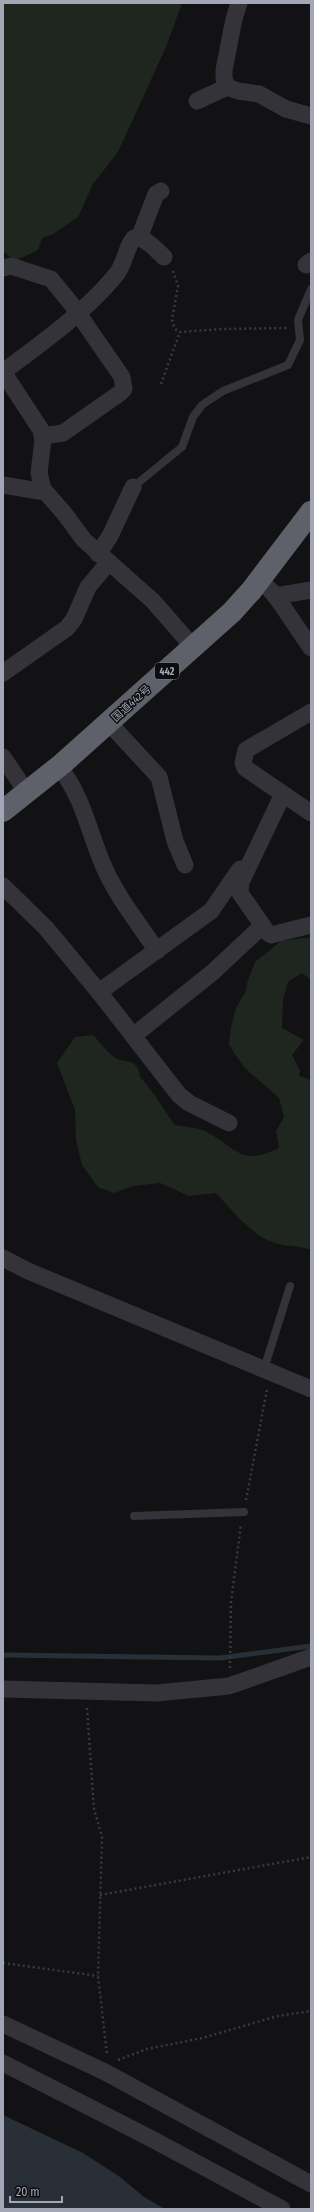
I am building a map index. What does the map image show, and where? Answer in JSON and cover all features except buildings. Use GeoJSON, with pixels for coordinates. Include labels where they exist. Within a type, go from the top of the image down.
{"type":"FeatureCollection","features":[{"type":"Feature","properties":{"kind":"highway","name":"国道442号"},"geometry":{"type":"LineString","coordinates":[[3,811],[59,767],[242,601],[260,580],[311,512]]}},
{"type":"Feature","properties":{"kind":"street"},"geometry":{"type":"LineString","coordinates":[[227,87],[224,78],[224,70],[238,3]]}},
{"type":"Feature","properties":{"kind":"street"},"geometry":{"type":"LineString","coordinates":[[197,101],[227,87],[238,91],[259,94],[286,109],[311,116]]}},
{"type":"Feature","properties":{"kind":"street"},"geometry":{"type":"LineString","coordinates":[[139,238],[156,194],[160,191]]}},
{"type":"Feature","properties":{"kind":"street"},"geometry":{"type":"LineString","coordinates":[[139,238],[164,257]]}},
{"type":"Feature","properties":{"kind":"street"},"geometry":{"type":"LineString","coordinates":[[139,238],[132,240],[125,260],[116,275],[79,314],[3,372],[38,422],[42,436],[39,473],[41,484],[45,492],[64,513],[84,540],[153,601],[193,647]]}},
{"type":"Feature","properties":{"kind":"street"},"geometry":{"type":"LineString","coordinates":[[6,264],[51,279],[79,314],[119,372],[124,389],[63,433],[42,436]]}},
{"type":"Feature","properties":{"kind":"street"},"geometry":{"type":"LineString","coordinates":[[3,485],[45,492]]}},
{"type":"Feature","properties":{"kind":"street"},"geometry":{"type":"LineString","coordinates":[[3,673],[67,628],[74,619],[103,558],[110,536],[133,487]]}},
{"type":"Feature","properties":{"kind":"street"},"geometry":{"type":"LineString","coordinates":[[260,580],[275,596],[311,648]]}},
{"type":"Feature","properties":{"kind":"street"},"geometry":{"type":"LineString","coordinates":[[275,596],[311,590]]}},
{"type":"Feature","properties":{"kind":"street"},"geometry":{"type":"LineString","coordinates":[[311,712],[250,747],[244,754],[243,763],[245,768],[311,813]]}},
{"type":"Feature","properties":{"kind":"street"},"geometry":{"type":"LineString","coordinates":[[109,722],[159,777],[175,842],[185,865]]}},
{"type":"Feature","properties":{"kind":"street"},"geometry":{"type":"LineString","coordinates":[[3,757],[27,793]]}},
{"type":"Feature","properties":{"kind":"street"},"geometry":{"type":"LineString","coordinates":[[59,767],[74,788],[100,859],[110,879],[157,951]]}},
{"type":"Feature","properties":{"kind":"street"},"geometry":{"type":"LineString","coordinates":[[283,794],[240,882],[240,893],[262,926],[271,934],[311,925]]}},
{"type":"Feature","properties":{"kind":"street"},"geometry":{"type":"LineString","coordinates":[[99,992],[211,911],[243,865],[250,862]]}},
{"type":"Feature","properties":{"kind":"street"},"geometry":{"type":"LineString","coordinates":[[3,886],[46,928],[99,992],[179,1095],[189,1103],[229,1123]]}},
{"type":"Feature","properties":{"kind":"street"},"geometry":{"type":"LineString","coordinates":[[133,1036],[213,972],[262,926]]}},
{"type":"Feature","properties":{"kind":"street"},"geometry":{"type":"LineString","coordinates":[[3,1258],[28,1271],[311,1389]]}},
{"type":"Feature","properties":{"kind":"street"},"geometry":{"type":"LineString","coordinates":[[3,1689],[157,1693],[229,1686],[311,1657]]}},
{"type":"Feature","properties":{"kind":"street"},"geometry":{"type":"LineString","coordinates":[[3,2024],[107,2068],[311,2184]]}},
{"type":"Feature","properties":{"kind":"street"},"geometry":{"type":"LineString","coordinates":[[3,2063],[150,2138],[282,2209]]}},
{"type":"Feature","properties":{"kind":"lane"},"geometry":{"type":"LineString","coordinates":[[133,487],[182,447],[193,416],[207,401],[223,391],[288,364],[300,340],[298,320],[311,289]]}},
{"type":"Feature","properties":{"kind":"lane"},"geometry":{"type":"LineString","coordinates":[[267,1371],[290,1286]]}},
{"type":"Feature","properties":{"kind":"lane"},"geometry":{"type":"LineString","coordinates":[[134,1516],[244,1512]]}},
{"type":"Feature","properties":{"kind":"path"},"geometry":{"type":"LineString","coordinates":[[164,257],[172,269],[178,286],[172,320],[175,329],[180,332],[298,326]]}},
{"type":"Feature","properties":{"kind":"path"},"geometry":{"type":"LineString","coordinates":[[161,384],[180,332]]}},
{"type":"Feature","properties":{"kind":"path"},"geometry":{"type":"LineString","coordinates":[[229,1686],[231,1602],[267,1371]]}},
{"type":"Feature","properties":{"kind":"path"},"geometry":{"type":"LineString","coordinates":[[86,1692],[94,1809],[102,1837],[98,1976],[107,2068],[147,2049],[202,2038],[278,2016],[311,2011]]}},
{"type":"Feature","properties":{"kind":"path"},"geometry":{"type":"LineString","coordinates":[[100,1895],[311,1857]]}},
{"type":"Feature","properties":{"kind":"path"},"geometry":{"type":"LineString","coordinates":[[3,1964],[98,1976]]}},
{"type":"Feature","properties":{"kind":"shaded area"},"geometry":{"type":"Polygon","coordinates":[[[3,3],[182,3],[166,47],[118,152],[93,184],[78,217],[53,234],[42,238],[38,250],[15,261],[3,251],[3,3]]]}},
{"type":"Feature","properties":{"kind":"shaded area"},"geometry":{"type":"Polygon","coordinates":[[[311,937],[311,980],[302,973],[288,982],[283,1000],[282,1028],[304,1040],[292,1055],[300,1071],[299,1076],[311,1080],[311,1250],[301,1247],[277,1244],[264,1238],[242,1221],[216,1193],[189,1196],[160,1183],[133,1186],[114,1193],[98,1187],[82,1165],[76,1140],[75,1110],[57,1063],[75,1037],[93,1035],[117,1059],[130,1062],[136,1066],[139,1070],[140,1077],[154,1094],[175,1125],[205,1131],[232,1149],[247,1155],[256,1156],[279,1148],[276,1131],[284,1117],[279,1098],[245,1068],[234,1053],[229,1044],[231,1027],[236,1008],[246,991],[247,983],[255,962],[281,941],[311,937]]]}},
{"type":"Feature","properties":{"kind":"shaded area"},"geometry":{"type":"Polygon","coordinates":[[[3,2115],[83,2153],[120,2177],[144,2197],[165,2209],[3,2209],[3,2115]]]}},
{"type":"Feature","properties":{"kind":"waterway"},"geometry":{"type":"LineString","coordinates":[[3,1655],[220,1658],[311,1646]]}}]}
